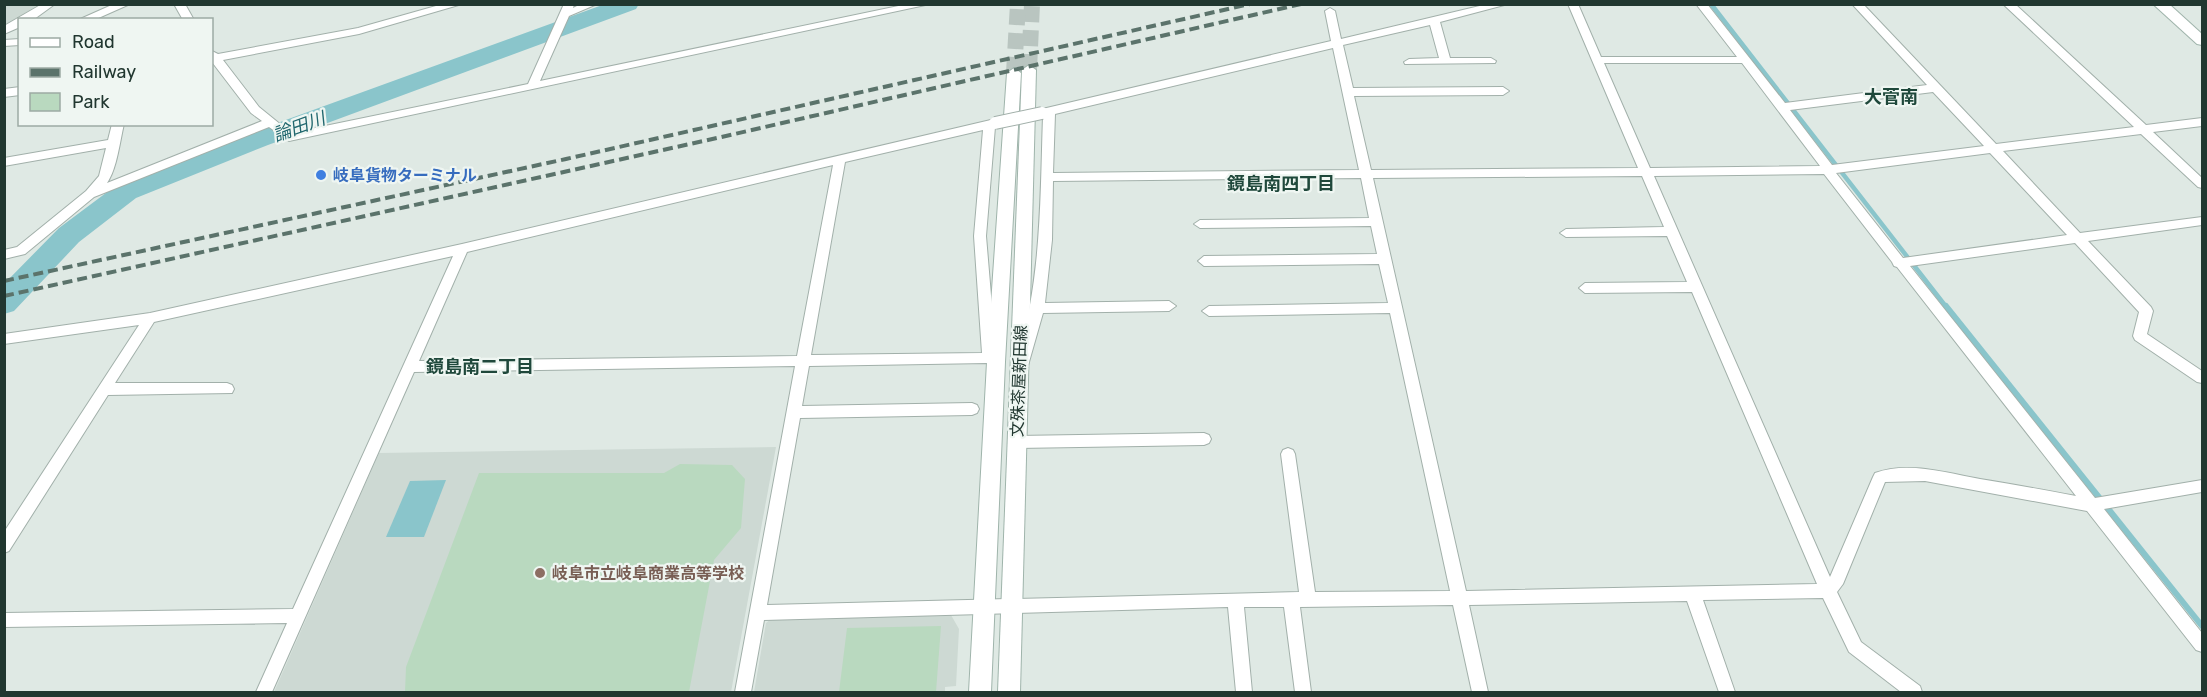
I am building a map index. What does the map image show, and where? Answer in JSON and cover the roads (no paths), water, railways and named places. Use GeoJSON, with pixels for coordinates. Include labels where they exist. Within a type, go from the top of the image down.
{"type":"FeatureCollection","features":[{"type":"Feature","properties":{"kind":"main road"},"geometry":{"type":"LineString","coordinates":[[2160,4],[2202,41]]}},
{"type":"Feature","properties":{"kind":"main road","name":"文殊茶屋新田線"},"geometry":{"type":"LineString","coordinates":[[980,693],[985,606],[992,360],[1002,293],[1021,72],[1019,374],[1010,693]]}},
{"type":"Feature","properties":{"kind":"street"},"geometry":{"type":"LineString","coordinates":[[27,18],[50,4]]}},
{"type":"Feature","properties":{"kind":"street"},"geometry":{"type":"LineString","coordinates":[[88,18],[125,4]]}},
{"type":"Feature","properties":{"kind":"street"},"geometry":{"type":"LineString","coordinates":[[179,4],[188,18]]}},
{"type":"Feature","properties":{"kind":"street"},"geometry":{"type":"LineString","coordinates":[[458,4],[359,31],[213,57],[255,110],[289,137],[925,4]]}},
{"type":"Feature","properties":{"kind":"street"},"geometry":{"type":"LineString","coordinates":[[532,86],[565,12],[592,4]]}},
{"type":"Feature","properties":{"kind":"street"},"geometry":{"type":"LineString","coordinates":[[865,17],[867,4]]}},
{"type":"Feature","properties":{"kind":"street"},"geometry":{"type":"LineString","coordinates":[[4,339],[150,318],[462,249],[1503,4]]}},
{"type":"Feature","properties":{"kind":"street"},"geometry":{"type":"LineString","coordinates":[[1573,4],[1827,591],[1855,647],[1914,693]]}},
{"type":"Feature","properties":{"kind":"street"},"geometry":{"type":"LineString","coordinates":[[1701,4],[1744,60],[1787,106],[1825,162],[1834,170],[2100,503],[2202,645]]}},
{"type":"Feature","properties":{"kind":"street"},"geometry":{"type":"LineString","coordinates":[[1857,4],[2146,311],[2140,336],[2202,378]]}},
{"type":"Feature","properties":{"kind":"street"},"geometry":{"type":"LineString","coordinates":[[2008,4],[2202,184]]}},
{"type":"Feature","properties":{"kind":"street"},"geometry":{"type":"LineString","coordinates":[[1330,11],[1480,693]]}},
{"type":"Feature","properties":{"kind":"street"},"geometry":{"type":"LineString","coordinates":[[1434,21],[1446,62]]}},
{"type":"Feature","properties":{"kind":"street"},"geometry":{"type":"LineString","coordinates":[[4,31],[18,23]]}},
{"type":"Feature","properties":{"kind":"street"},"geometry":{"type":"LineString","coordinates":[[1597,60],[1744,60]]}},
{"type":"Feature","properties":{"kind":"street"},"geometry":{"type":"LineString","coordinates":[[1409,62],[1491,61]]}},
{"type":"Feature","properties":{"kind":"street"},"geometry":{"type":"LineString","coordinates":[[1787,106],[1936,88]]}},
{"type":"Feature","properties":{"kind":"street"},"geometry":{"type":"LineString","coordinates":[[1348,92],[1503,91]]}},
{"type":"Feature","properties":{"kind":"street"},"geometry":{"type":"LineString","coordinates":[[1019,374],[1034,335],[1045,256],[1047,177],[1045,112]]}},
{"type":"Feature","properties":{"kind":"street"},"geometry":{"type":"LineString","coordinates":[[90,194],[270,122]]}},
{"type":"Feature","properties":{"kind":"street"},"geometry":{"type":"LineString","coordinates":[[1047,177],[1834,170],[2202,122]]}},
{"type":"Feature","properties":{"kind":"street"},"geometry":{"type":"LineString","coordinates":[[410,367],[992,360],[980,236],[992,124]]}},
{"type":"Feature","properties":{"kind":"street"},"geometry":{"type":"LineString","coordinates":[[4,255],[21,251],[90,194],[105,177],[118,126]]}},
{"type":"Feature","properties":{"kind":"street"},"geometry":{"type":"LineString","coordinates":[[4,162],[115,143]]}},
{"type":"Feature","properties":{"kind":"street"},"geometry":{"type":"LineString","coordinates":[[743,693],[840,159]]}},
{"type":"Feature","properties":{"kind":"street"},"geometry":{"type":"LineString","coordinates":[[1906,262],[2202,221]]}},
{"type":"Feature","properties":{"kind":"street"},"geometry":{"type":"LineString","coordinates":[[1200,224],[1376,222]]}},
{"type":"Feature","properties":{"kind":"street"},"geometry":{"type":"LineString","coordinates":[[1566,233],[1672,231]]}},
{"type":"Feature","properties":{"kind":"street"},"geometry":{"type":"LineString","coordinates":[[264,693],[462,249]]}},
{"type":"Feature","properties":{"kind":"street"},"geometry":{"type":"LineString","coordinates":[[1204,261],[1384,258]]}},
{"type":"Feature","properties":{"kind":"street"},"geometry":{"type":"LineString","coordinates":[[1586,288],[1696,287]]}},
{"type":"Feature","properties":{"kind":"street"},"geometry":{"type":"LineString","coordinates":[[1038,308],[1169,306]]}},
{"type":"Feature","properties":{"kind":"street"},"geometry":{"type":"LineString","coordinates":[[1209,311],[1395,308]]}},
{"type":"Feature","properties":{"kind":"street"},"geometry":{"type":"LineString","coordinates":[[4,546],[150,318]]}},
{"type":"Feature","properties":{"kind":"street"},"geometry":{"type":"LineString","coordinates":[[105,389],[227,389]]}},
{"type":"Feature","properties":{"kind":"street"},"geometry":{"type":"LineString","coordinates":[[794,412],[972,409]]}},
{"type":"Feature","properties":{"kind":"street"},"geometry":{"type":"LineString","coordinates":[[1017,442],[1204,439]]}},
{"type":"Feature","properties":{"kind":"street"},"geometry":{"type":"LineString","coordinates":[[1288,454],[1308,600]]}},
{"type":"Feature","properties":{"kind":"street"},"geometry":{"type":"LineString","coordinates":[[757,612],[1235,600],[1827,591],[1835,584],[1880,477],[1886,475],[1925,475],[2100,503],[2202,486]]}},
{"type":"Feature","properties":{"kind":"street"},"geometry":{"type":"LineString","coordinates":[[1692,593],[1727,693]]}},
{"type":"Feature","properties":{"kind":"street"},"geometry":{"type":"LineString","coordinates":[[1235,600],[1244,693]]}},
{"type":"Feature","properties":{"kind":"street"},"geometry":{"type":"LineString","coordinates":[[1291,600],[1303,693]]}},
{"type":"Feature","properties":{"kind":"street"},"geometry":{"type":"LineString","coordinates":[[4,620],[298,616]]}},
{"type":"Feature","properties":{"kind":"water"},"geometry":{"type":"Polygon","coordinates":[[[446,480],[424,537],[386,537],[410,481],[446,480]]]}},
{"type":"Feature","properties":{"kind":"waterway","name":"論田川"},"geometry":{"type":"LineString","coordinates":[[4,303],[69,235],[127,191],[259,139],[628,4]]}},
{"type":"Feature","properties":{"kind":"waterway"},"geometry":{"type":"LineString","coordinates":[[1711,4],[1947,308]]}},
{"type":"Feature","properties":{"kind":"waterway"},"geometry":{"type":"LineString","coordinates":[[1946,306],[2202,626]]}},
{"type":"Feature","properties":{"kind":"tunnel"},"geometry":{"type":"LineString","coordinates":[[1014,73],[1018,4]]}},
{"type":"Feature","properties":{"kind":"tunnel"},"geometry":{"type":"LineString","coordinates":[[1029,70],[1032,4]]}},
{"type":"Feature","properties":{"kind":"railway"},"geometry":{"type":"LineString","coordinates":[[4,281],[566,159],[1250,4]]}},
{"type":"Feature","properties":{"kind":"railway"},"geometry":{"type":"LineString","coordinates":[[4,296],[717,138],[1301,4]]}},
{"type":"Feature","properties":{"kind":"place","name":"岐阜貨物ターミナル"},"geometry":{"type":"Point","coordinates":[321,175]}},
{"type":"Feature","properties":{"kind":"place","name":"岐阜市立岐阜商業高等学校"},"geometry":{"type":"Point","coordinates":[540,573]}},
{"type":"Feature","properties":{"kind":"district","name":"大菅南"},"geometry":{"type":"Point","coordinates":[1891,97]}},
{"type":"Feature","properties":{"kind":"district","name":"鏡島南四丁目"},"geometry":{"type":"Point","coordinates":[1281,184]}},
{"type":"Feature","properties":{"kind":"district","name":"鏡島南二丁目"},"geometry":{"type":"Point","coordinates":[480,367]}}]}
